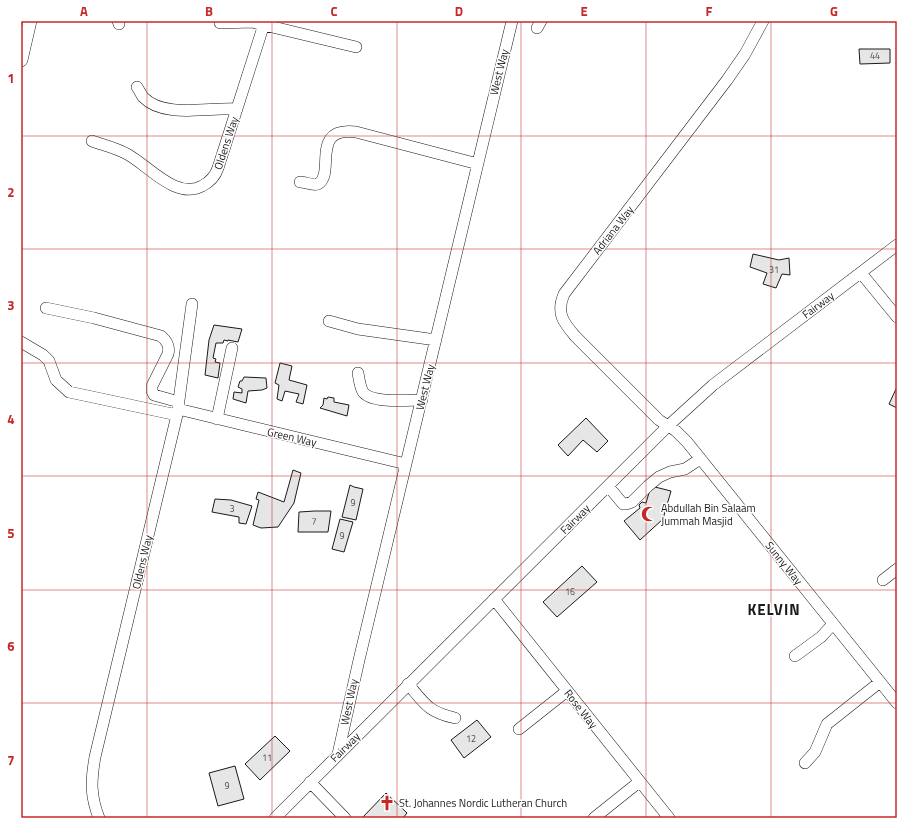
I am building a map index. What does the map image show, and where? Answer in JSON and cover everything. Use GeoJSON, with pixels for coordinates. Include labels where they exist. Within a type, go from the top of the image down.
{"type":"FeatureCollection","features":[{"type":"Feature","properties":{"kind":"main road"},"geometry":{"type":"LineString","coordinates":[[21,60],[30,21]]}},
{"type":"Feature","properties":{"kind":"street","name":"West Way"},"geometry":{"type":"LineString","coordinates":[[338,754],[359,660],[512,21]]}},
{"type":"Feature","properties":{"kind":"street","name":"Adriana Way"},"geometry":{"type":"LineString","coordinates":[[668,426],[659,420],[575,336],[562,318],[560,312],[560,302],[564,294],[733,72],[745,54],[763,21]]}},
{"type":"Feature","properties":{"kind":"street"},"geometry":{"type":"LineString","coordinates":[[220,23],[264,23],[356,47]]}},
{"type":"Feature","properties":{"kind":"street","name":"Oldens Way"},"geometry":{"type":"LineString","coordinates":[[92,141],[127,154],[149,168],[165,181],[180,189],[192,190],[212,180],[237,109],[264,23]]}},
{"type":"Feature","properties":{"kind":"street"},"geometry":{"type":"LineString","coordinates":[[136,87],[144,97],[153,104],[166,109],[237,109]]}},
{"type":"Feature","properties":{"kind":"street"},"geometry":{"type":"LineString","coordinates":[[300,182],[319,184],[324,174],[327,145],[331,138],[338,133],[345,131],[364,134],[478,164]]}},
{"type":"Feature","properties":{"kind":"street","name":"Fairway"},"geometry":{"type":"LineString","coordinates":[[275,818],[668,426],[713,385],[897,245]]}},
{"type":"Feature","properties":{"kind":"street"},"geometry":{"type":"LineString","coordinates":[[861,273],[897,317]]}},
{"type":"Feature","properties":{"kind":"street","name":"Oldens Way"},"geometry":{"type":"LineString","coordinates":[[99,818],[93,801],[91,788],[95,757],[178,409],[192,304]]}},
{"type":"Feature","properties":{"kind":"street"},"geometry":{"type":"LineString","coordinates":[[46,308],[162,336],[167,341],[169,350],[152,386],[152,391],[154,395],[178,409]]}},
{"type":"Feature","properties":{"kind":"street"},"geometry":{"type":"LineString","coordinates":[[329,321],[358,329],[436,340]]}},
{"type":"Feature","properties":{"kind":"street"},"geometry":{"type":"LineString","coordinates":[[21,342],[49,360],[56,380],[69,392],[178,409]]}},
{"type":"Feature","properties":{"kind":"street"},"geometry":{"type":"LineString","coordinates":[[217,419],[232,348]]}},
{"type":"Feature","properties":{"kind":"street"},"geometry":{"type":"LineString","coordinates":[[358,373],[362,389],[365,394],[391,402],[422,400]]}},
{"type":"Feature","properties":{"kind":"street","name":"Green Way"},"geometry":{"type":"LineString","coordinates":[[178,409],[406,464]]}},
{"type":"Feature","properties":{"kind":"street","name":"Sunny Way"},"geometry":{"type":"LineString","coordinates":[[668,426],[680,435],[700,459],[897,703]]}},
{"type":"Feature","properties":{"kind":"street"},"geometry":{"type":"LineString","coordinates":[[608,486],[620,501],[623,504],[626,504],[632,502],[659,477],[670,472],[684,469],[700,459]]}},
{"type":"Feature","properties":{"kind":"street"},"geometry":{"type":"LineString","coordinates":[[883,580],[897,569]]}},
{"type":"Feature","properties":{"kind":"street","name":"Rose Way"},"geometry":{"type":"LineString","coordinates":[[494,599],[669,818]]}},
{"type":"Feature","properties":{"kind":"street"},"geometry":{"type":"LineString","coordinates":[[795,656],[820,637],[833,624]]}},
{"type":"Feature","properties":{"kind":"street"},"geometry":{"type":"LineString","coordinates":[[805,763],[815,752],[827,724],[880,682]]}},
{"type":"Feature","properties":{"kind":"street"},"geometry":{"type":"LineString","coordinates":[[408,684],[429,708],[440,715],[455,718]]}},
{"type":"Feature","properties":{"kind":"street"},"geometry":{"type":"LineString","coordinates":[[519,730],[567,691]]}},
{"type":"Feature","properties":{"kind":"street"},"geometry":{"type":"LineString","coordinates":[[310,782],[345,818]]}},
{"type":"Feature","properties":{"kind":"street"},"geometry":{"type":"LineString","coordinates":[[594,818],[640,782]]}},
{"type":"Feature","properties":{"kind":"building"},"geometry":{"type":"Polygon","coordinates":[[[859,49],[890,49],[890,63],[860,64],[859,49]]]}},
{"type":"Feature","properties":{"kind":"building"},"geometry":{"type":"Polygon","coordinates":[[[753,254],[779,260],[789,258],[790,275],[782,274],[776,288],[763,284],[767,273],[750,267],[753,254]]]}},
{"type":"Feature","properties":{"kind":"building"},"geometry":{"type":"Polygon","coordinates":[[[214,325],[242,329],[238,342],[224,340],[223,343],[216,343],[213,358],[216,359],[215,362],[220,363],[218,378],[205,375],[209,340],[214,325]]]}},
{"type":"Feature","properties":{"kind":"building"},"geometry":{"type":"Polygon","coordinates":[[[280,363],[292,366],[289,380],[307,385],[303,404],[296,402],[299,394],[285,391],[282,401],[277,399],[279,385],[275,383],[280,363]]]}},
{"type":"Feature","properties":{"kind":"building"},"geometry":{"type":"Polygon","coordinates":[[[244,377],[266,378],[267,388],[248,391],[246,403],[233,399],[234,392],[242,393],[242,389],[238,387],[240,381],[242,381],[244,377]]]}},
{"type":"Feature","properties":{"kind":"building"},"geometry":{"type":"Polygon","coordinates":[[[897,389],[897,408],[889,404],[897,389]]]}},
{"type":"Feature","properties":{"kind":"building"},"geometry":{"type":"Polygon","coordinates":[[[328,397],[334,398],[334,402],[349,405],[347,416],[320,408],[323,405],[324,398],[327,399],[328,397]]]}},
{"type":"Feature","properties":{"kind":"building"},"geometry":{"type":"Polygon","coordinates":[[[586,418],[608,441],[597,452],[583,440],[568,456],[558,445],[586,418]]]}},
{"type":"Feature","properties":{"kind":"building"},"geometry":{"type":"Polygon","coordinates":[[[293,470],[301,473],[294,503],[278,527],[261,528],[253,525],[259,500],[256,499],[258,492],[284,502],[293,470]]]}},
{"type":"Feature","properties":{"kind":"building"},"geometry":{"type":"Polygon","coordinates":[[[350,485],[363,489],[356,520],[342,517],[350,485]]]}},
{"type":"Feature","properties":{"kind":"building","name":"Abdullah Bin Salaam Jummah Masjid"},"geometry":{"type":"Polygon","coordinates":[[[651,486],[671,491],[663,519],[640,540],[624,521],[640,508],[639,505],[642,502],[646,503],[651,486]]]}},
{"type":"Feature","properties":{"kind":"building"},"geometry":{"type":"Polygon","coordinates":[[[215,499],[231,500],[252,506],[246,524],[239,523],[239,517],[212,512],[215,499]]]}},
{"type":"Feature","properties":{"kind":"building"},"geometry":{"type":"Polygon","coordinates":[[[331,511],[328,532],[298,532],[299,512],[331,511]]]}},
{"type":"Feature","properties":{"kind":"building"},"geometry":{"type":"Polygon","coordinates":[[[340,519],[353,522],[344,552],[332,549],[340,519]]]}},
{"type":"Feature","properties":{"kind":"building"},"geometry":{"type":"Polygon","coordinates":[[[582,566],[597,582],[557,617],[543,602],[582,566]]]}},
{"type":"Feature","properties":{"kind":"building"},"geometry":{"type":"Polygon","coordinates":[[[477,720],[491,737],[464,758],[451,740],[477,720]]]}},
{"type":"Feature","properties":{"kind":"building"},"geometry":{"type":"Polygon","coordinates":[[[275,736],[290,751],[260,780],[245,764],[275,736]]]}},
{"type":"Feature","properties":{"kind":"building"},"geometry":{"type":"Polygon","coordinates":[[[235,766],[244,799],[218,806],[209,773],[235,766]]]}},
{"type":"Feature","properties":{"kind":"building","name":"St. Johannes Nordic Lutheran Church"},"geometry":{"type":"Polygon","coordinates":[[[386,793],[407,813],[403,818],[362,818],[386,793]]]}},
{"type":"Feature","properties":{"kind":"place","name":"Abdullah Bin Salaam Jummah Masjid"},"geometry":{"type":"Point","coordinates":[649,514]}},
{"type":"Feature","properties":{"kind":"place","name":"St. Johannes Nordic Lutheran Church"},"geometry":{"type":"Point","coordinates":[387,803]}},
{"type":"Feature","properties":{"kind":"district","name":"KELVIN"},"geometry":{"type":"Point","coordinates":[774,610]}}]}
